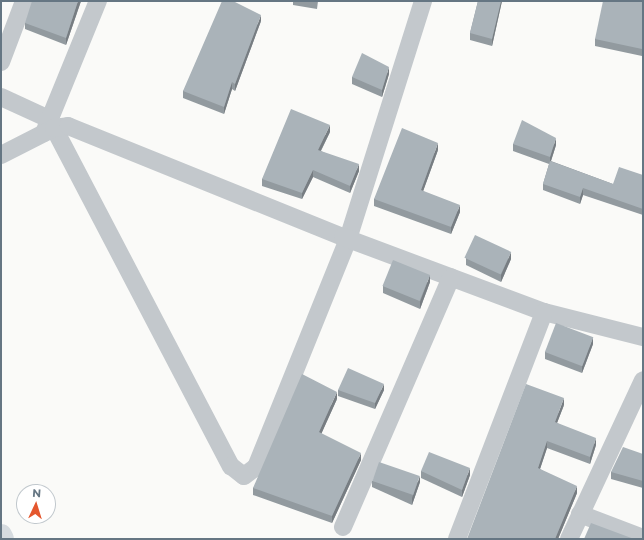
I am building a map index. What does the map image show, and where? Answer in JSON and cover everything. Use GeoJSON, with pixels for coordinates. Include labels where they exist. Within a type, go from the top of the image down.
{"type":"FeatureCollection","features":[{"type":"Feature","properties":{"kind":"highway"},"geometry":{"type":"LineString","coordinates":[[1,535],[4,539]]}},
{"type":"Feature","properties":{"kind":"street"},"geometry":{"type":"LineString","coordinates":[[1,62],[24,1]]}},
{"type":"Feature","properties":{"kind":"street"},"geometry":{"type":"LineString","coordinates":[[49,127],[98,1]]}},
{"type":"Feature","properties":{"kind":"street"},"geometry":{"type":"LineString","coordinates":[[1,97],[49,127],[237,474],[244,476],[256,467],[348,239],[423,1]]}},
{"type":"Feature","properties":{"kind":"street"},"geometry":{"type":"LineString","coordinates":[[1,155],[49,127],[75,128],[348,239],[544,312],[643,337]]}},
{"type":"Feature","properties":{"kind":"street"},"geometry":{"type":"LineString","coordinates":[[343,527],[450,277]]}},
{"type":"Feature","properties":{"kind":"street"},"geometry":{"type":"LineString","coordinates":[[457,539],[544,312]]}},
{"type":"Feature","properties":{"kind":"street"},"geometry":{"type":"LineString","coordinates":[[569,539],[643,380]]}},
{"type":"Feature","properties":{"kind":"street"},"geometry":{"type":"LineString","coordinates":[[580,514],[643,538]]}},
{"type":"Feature","properties":{"kind":"building"},"geometry":{"type":"Polygon","coordinates":[[[32,1],[78,1],[66,38],[25,23],[32,1]]]}},
{"type":"Feature","properties":{"kind":"building"},"geometry":{"type":"Polygon","coordinates":[[[222,1],[233,1],[261,15],[235,84],[232,82],[224,107],[183,91],[222,1]]]}},
{"type":"Feature","properties":{"kind":"building"},"geometry":{"type":"Polygon","coordinates":[[[478,1],[501,1],[492,39],[470,33],[478,1]]]}},
{"type":"Feature","properties":{"kind":"building"},"geometry":{"type":"Polygon","coordinates":[[[603,1],[643,1],[642,49],[595,39],[603,1]]]}},
{"type":"Feature","properties":{"kind":"building"},"geometry":{"type":"Polygon","coordinates":[[[362,53],[389,67],[382,90],[352,77],[362,53]]]}},
{"type":"Feature","properties":{"kind":"building"},"geometry":{"type":"Polygon","coordinates":[[[291,109],[330,125],[318,150],[359,164],[350,186],[313,170],[302,193],[262,179],[291,109]]]}},
{"type":"Feature","properties":{"kind":"building"},"geometry":{"type":"Polygon","coordinates":[[[522,120],[556,138],[550,157],[513,144],[522,120]]]}},
{"type":"Feature","properties":{"kind":"building"},"geometry":{"type":"Polygon","coordinates":[[[402,128],[438,143],[421,190],[460,205],[451,227],[374,199],[402,128]]]}},
{"type":"Feature","properties":{"kind":"building"},"geometry":{"type":"Polygon","coordinates":[[[550,161],[613,184],[619,167],[643,175],[643,209],[583,188],[580,197],[543,184],[550,161]]]}},
{"type":"Feature","properties":{"kind":"building"},"geometry":{"type":"Polygon","coordinates":[[[475,235],[511,252],[501,275],[464,258],[475,235]]]}},
{"type":"Feature","properties":{"kind":"building"},"geometry":{"type":"Polygon","coordinates":[[[393,260],[430,275],[420,301],[383,286],[393,260]]]}},
{"type":"Feature","properties":{"kind":"building"},"geometry":{"type":"Polygon","coordinates":[[[556,323],[593,337],[582,366],[545,352],[556,323]]]}},
{"type":"Feature","properties":{"kind":"building"},"geometry":{"type":"Polygon","coordinates":[[[348,368],[384,384],[375,403],[338,390],[348,368]]]}},
{"type":"Feature","properties":{"kind":"building"},"geometry":{"type":"Polygon","coordinates":[[[302,374],[337,392],[319,432],[361,453],[332,516],[253,488],[302,374]]]}},
{"type":"Feature","properties":{"kind":"building"},"geometry":{"type":"Polygon","coordinates":[[[526,384],[564,398],[555,422],[596,438],[590,457],[547,441],[538,468],[577,486],[555,539],[467,539],[526,384]]]}},
{"type":"Feature","properties":{"kind":"building"},"geometry":{"type":"Polygon","coordinates":[[[623,447],[643,454],[643,481],[611,472],[623,447]]]}},
{"type":"Feature","properties":{"kind":"building"},"geometry":{"type":"Polygon","coordinates":[[[429,452],[470,468],[462,490],[421,471],[429,452]]]}},
{"type":"Feature","properties":{"kind":"building"},"geometry":{"type":"Polygon","coordinates":[[[379,462],[420,476],[413,495],[372,481],[379,462]]]}},
{"type":"Feature","properties":{"kind":"building"},"geometry":{"type":"Polygon","coordinates":[[[591,523],[634,539],[584,539],[591,523]]]}}]}
